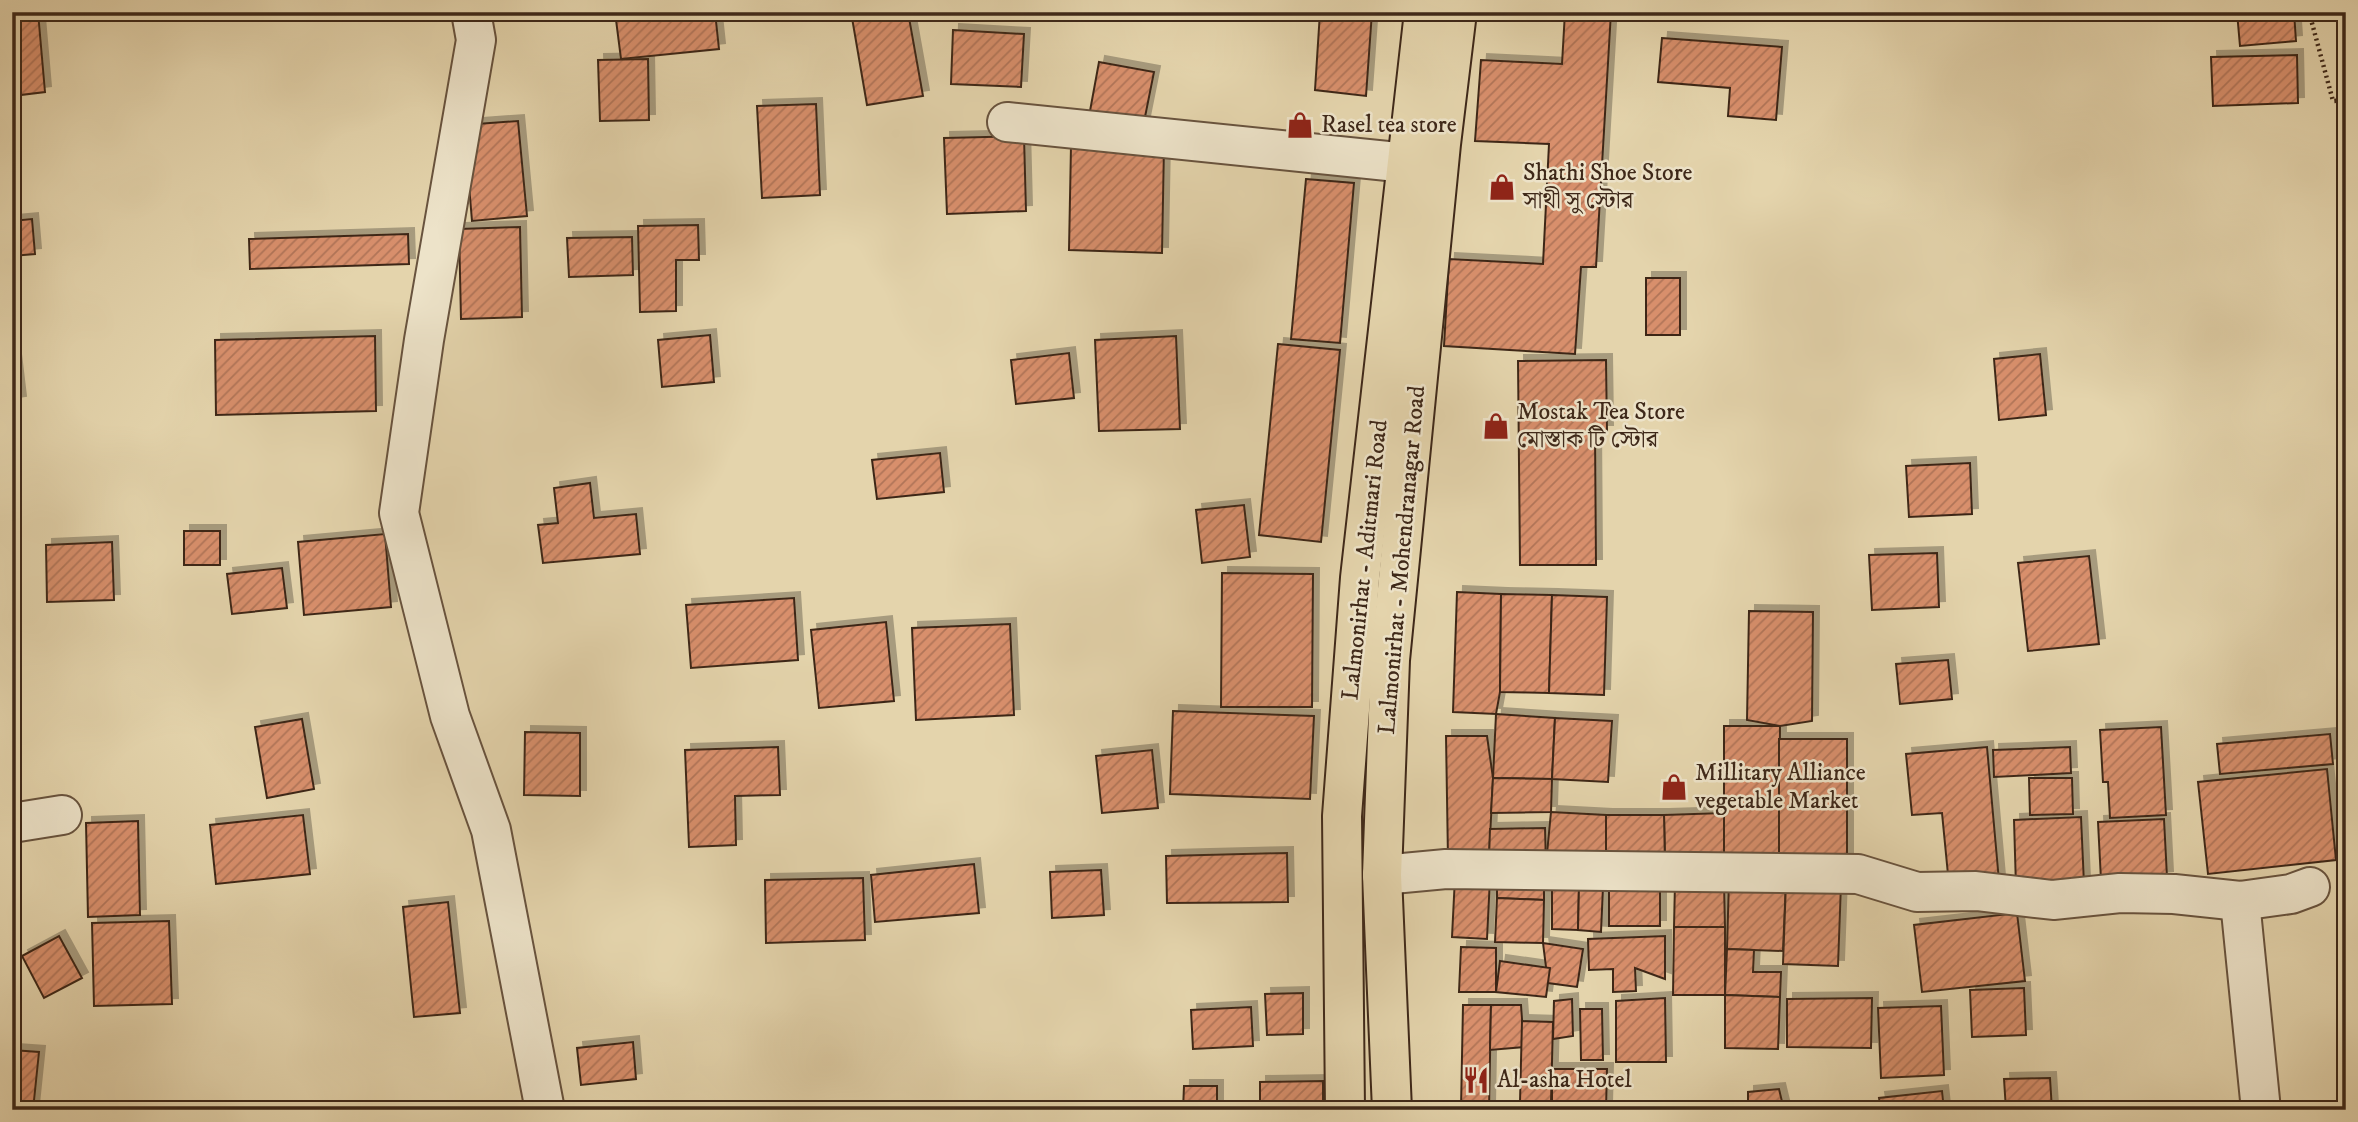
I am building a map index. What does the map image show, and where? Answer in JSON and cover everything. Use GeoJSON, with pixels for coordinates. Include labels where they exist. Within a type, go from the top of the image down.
{"type":"FeatureCollection","features":[{"type":"Feature","properties":{"kind":"highway","name":"Lalmonirhat - Aditmari Road"},"geometry":{"type":"LineString","coordinates":[[1345,1110],[1342,816],[1360,578],[1423,12]]}},
{"type":"Feature","properties":{"kind":"highway","name":"Lalmonirhat - Mohendranagar Road"},"geometry":{"type":"LineString","coordinates":[[1392,1110],[1382,875],[1390,660],[1441,144],[1457,12]]}},
{"type":"Feature","properties":{"kind":"street"},"geometry":{"type":"LineString","coordinates":[[471,12],[476,40],[424,340],[399,513],[450,716],[491,830],[545,1110]]}},
{"type":"Feature","properties":{"kind":"street"},"geometry":{"type":"LineString","coordinates":[[1007,122],[1407,163]]}},
{"type":"Feature","properties":{"kind":"street"},"geometry":{"type":"LineString","coordinates":[[12,823],[62,816]]}},
{"type":"Feature","properties":{"kind":"street"},"geometry":{"type":"LineString","coordinates":[[1382,875],[1446,870],[1858,874],[1917,892],[1976,891],[2053,900],[2120,892],[2240,901],[2291,894],[2310,887]]}},
{"type":"Feature","properties":{"kind":"street"},"geometry":{"type":"LineString","coordinates":[[2240,901],[2260,1110]]}},
{"type":"Feature","properties":{"kind":"path"},"geometry":{"type":"LineString","coordinates":[[2309,12],[2333,101],[2346,100]]}},
{"type":"Feature","properties":{"kind":"building"},"geometry":{"type":"Polygon","coordinates":[[[38,12],[45,92],[12,96],[12,15],[38,12]]]}},
{"type":"Feature","properties":{"kind":"building"},"geometry":{"type":"Polygon","coordinates":[[[615,12],[715,12],[719,49],[621,59],[615,12]]]}},
{"type":"Feature","properties":{"kind":"building"},"geometry":{"type":"Polygon","coordinates":[[[851,12],[908,12],[923,96],[867,105],[851,12]]]}},
{"type":"Feature","properties":{"kind":"building"},"geometry":{"type":"Polygon","coordinates":[[[1103,12],[1175,12],[1174,19],[1103,12]]]}},
{"type":"Feature","properties":{"kind":"building"},"geometry":{"type":"Polygon","coordinates":[[[1320,12],[1372,12],[1366,96],[1315,90],[1320,12]]]}},
{"type":"Feature","properties":{"kind":"building"},"geometry":{"type":"Polygon","coordinates":[[[1565,12],[1611,12],[1596,267],[1581,267],[1575,354],[1444,346],[1449,259],[1543,264],[1549,144],[1475,141],[1481,60],[1562,64],[1565,12]]]}},
{"type":"Feature","properties":{"kind":"building"},"geometry":{"type":"Polygon","coordinates":[[[2237,12],[2294,12],[2296,41],[2240,46],[2237,12]]]}},
{"type":"Feature","properties":{"kind":"building"},"geometry":{"type":"Polygon","coordinates":[[[953,30],[1024,34],[1021,87],[951,84],[953,30]]]}},
{"type":"Feature","properties":{"kind":"building"},"geometry":{"type":"Polygon","coordinates":[[[1662,38],[1782,47],[1776,120],[1728,116],[1730,88],[1658,82],[1662,38]]]}},
{"type":"Feature","properties":{"kind":"building"},"geometry":{"type":"Polygon","coordinates":[[[2297,55],[2298,103],[2213,106],[2211,57],[2297,55]]]}},
{"type":"Feature","properties":{"kind":"building"},"geometry":{"type":"Polygon","coordinates":[[[648,59],[649,120],[600,121],[598,60],[648,59]]]}},
{"type":"Feature","properties":{"kind":"building"},"geometry":{"type":"Polygon","coordinates":[[[1099,62],[1154,72],[1144,122],[1090,111],[1099,62]]]}},
{"type":"Feature","properties":{"kind":"building"},"geometry":{"type":"Polygon","coordinates":[[[816,104],[820,195],[762,198],[757,106],[816,104]]]}},
{"type":"Feature","properties":{"kind":"building"},"geometry":{"type":"Polygon","coordinates":[[[518,121],[527,216],[472,221],[464,125],[518,121]]]}},
{"type":"Feature","properties":{"kind":"building"},"geometry":{"type":"Polygon","coordinates":[[[1024,136],[1026,211],[947,214],[944,138],[1024,136]]]}},
{"type":"Feature","properties":{"kind":"building"},"geometry":{"type":"Polygon","coordinates":[[[1071,146],[1164,147],[1162,253],[1069,250],[1071,146]]]}},
{"type":"Feature","properties":{"kind":"building"},"geometry":{"type":"Polygon","coordinates":[[[1306,179],[1354,183],[1340,343],[1291,339],[1306,179]]]}},
{"type":"Feature","properties":{"kind":"building"},"geometry":{"type":"Polygon","coordinates":[[[32,219],[35,254],[12,256],[12,221],[32,219]]]}},
{"type":"Feature","properties":{"kind":"building"},"geometry":{"type":"Polygon","coordinates":[[[698,225],[699,260],[676,260],[676,311],[640,312],[638,226],[698,225]]]}},
{"type":"Feature","properties":{"kind":"building"},"geometry":{"type":"Polygon","coordinates":[[[520,227],[522,317],[461,319],[459,229],[520,227]]]}},
{"type":"Feature","properties":{"kind":"building"},"geometry":{"type":"Polygon","coordinates":[[[408,234],[409,264],[250,269],[249,239],[408,234]]]}},
{"type":"Feature","properties":{"kind":"building"},"geometry":{"type":"Polygon","coordinates":[[[632,237],[633,275],[569,277],[567,238],[632,237]]]}},
{"type":"Feature","properties":{"kind":"building"},"geometry":{"type":"Polygon","coordinates":[[[1646,278],[1680,278],[1680,335],[1646,335],[1646,278]]]}},
{"type":"Feature","properties":{"kind":"building"},"geometry":{"type":"Polygon","coordinates":[[[710,335],[714,382],[662,387],[658,340],[710,335]]]}},
{"type":"Feature","properties":{"kind":"building"},"geometry":{"type":"Polygon","coordinates":[[[375,336],[376,411],[216,415],[215,340],[375,336]]]}},
{"type":"Feature","properties":{"kind":"building"},"geometry":{"type":"Polygon","coordinates":[[[1176,336],[1180,429],[1099,431],[1095,340],[1176,336]]]}},
{"type":"Feature","properties":{"kind":"building"},"geometry":{"type":"Polygon","coordinates":[[[12,344],[20,402],[12,403],[12,344]]]}},
{"type":"Feature","properties":{"kind":"building"},"geometry":{"type":"Polygon","coordinates":[[[1278,344],[1340,350],[1321,542],[1259,535],[1278,344]]]}},
{"type":"Feature","properties":{"kind":"building"},"geometry":{"type":"Polygon","coordinates":[[[1069,353],[1074,398],[1016,404],[1011,360],[1069,353]]]}},
{"type":"Feature","properties":{"kind":"building"},"geometry":{"type":"Polygon","coordinates":[[[2040,354],[2046,415],[1999,420],[1994,359],[2040,354]]]}},
{"type":"Feature","properties":{"kind":"building"},"geometry":{"type":"Polygon","coordinates":[[[1606,360],[1607,431],[1595,431],[1596,565],[1520,565],[1518,361],[1606,360]]]}},
{"type":"Feature","properties":{"kind":"building"},"geometry":{"type":"Polygon","coordinates":[[[940,453],[944,492],[877,499],[872,460],[940,453]]]}},
{"type":"Feature","properties":{"kind":"building"},"geometry":{"type":"Polygon","coordinates":[[[1970,463],[1972,514],[1909,517],[1906,466],[1970,463]]]}},
{"type":"Feature","properties":{"kind":"building"},"geometry":{"type":"Polygon","coordinates":[[[590,483],[594,518],[636,514],[640,554],[543,563],[538,525],[558,523],[554,488],[590,483]]]}},
{"type":"Feature","properties":{"kind":"building"},"geometry":{"type":"Polygon","coordinates":[[[1244,505],[1250,557],[1202,563],[1196,510],[1244,505]]]}},
{"type":"Feature","properties":{"kind":"building"},"geometry":{"type":"Polygon","coordinates":[[[184,531],[220,531],[220,565],[184,565],[184,531]]]}},
{"type":"Feature","properties":{"kind":"building"},"geometry":{"type":"Polygon","coordinates":[[[385,534],[391,607],[304,615],[298,542],[385,534]]]}},
{"type":"Feature","properties":{"kind":"building"},"geometry":{"type":"Polygon","coordinates":[[[112,542],[114,600],[47,602],[46,545],[112,542]]]}},
{"type":"Feature","properties":{"kind":"building"},"geometry":{"type":"Polygon","coordinates":[[[1937,553],[1939,607],[1872,610],[1869,555],[1937,553]]]}},
{"type":"Feature","properties":{"kind":"building"},"geometry":{"type":"Polygon","coordinates":[[[2089,556],[2099,644],[2028,651],[2018,563],[2089,556]]]}},
{"type":"Feature","properties":{"kind":"building"},"geometry":{"type":"Polygon","coordinates":[[[282,568],[287,608],[232,614],[227,574],[282,568]]]}},
{"type":"Feature","properties":{"kind":"building"},"geometry":{"type":"Polygon","coordinates":[[[1222,573],[1313,574],[1312,707],[1221,707],[1222,573]]]}},
{"type":"Feature","properties":{"kind":"building"},"geometry":{"type":"Polygon","coordinates":[[[1457,592],[1501,594],[1500,692],[1496,714],[1453,712],[1457,592]]]}},
{"type":"Feature","properties":{"kind":"building"},"geometry":{"type":"Polygon","coordinates":[[[1501,594],[1552,595],[1549,693],[1500,692],[1501,594]]]}},
{"type":"Feature","properties":{"kind":"building"},"geometry":{"type":"Polygon","coordinates":[[[1552,595],[1607,597],[1604,695],[1549,693],[1552,595]]]}},
{"type":"Feature","properties":{"kind":"building"},"geometry":{"type":"Polygon","coordinates":[[[794,598],[798,660],[691,668],[686,605],[794,598]]]}},
{"type":"Feature","properties":{"kind":"building"},"geometry":{"type":"Polygon","coordinates":[[[1749,611],[1813,612],[1812,721],[1780,726],[1747,720],[1749,611]]]}},
{"type":"Feature","properties":{"kind":"building"},"geometry":{"type":"Polygon","coordinates":[[[886,622],[894,701],[819,708],[811,630],[886,622]]]}},
{"type":"Feature","properties":{"kind":"building"},"geometry":{"type":"Polygon","coordinates":[[[1010,624],[1014,715],[916,720],[912,628],[1010,624]]]}},
{"type":"Feature","properties":{"kind":"building"},"geometry":{"type":"Polygon","coordinates":[[[1948,660],[1952,699],[1900,704],[1896,664],[1948,660]]]}},
{"type":"Feature","properties":{"kind":"building"},"geometry":{"type":"Polygon","coordinates":[[[1173,711],[1314,716],[1310,799],[1170,794],[1173,711]]]}},
{"type":"Feature","properties":{"kind":"building"},"geometry":{"type":"Polygon","coordinates":[[[1496,714],[1555,718],[1552,779],[1493,778],[1496,714]]]}},
{"type":"Feature","properties":{"kind":"building"},"geometry":{"type":"Polygon","coordinates":[[[1555,718],[1612,721],[1608,782],[1552,779],[1555,718]]]}},
{"type":"Feature","properties":{"kind":"building"},"geometry":{"type":"Polygon","coordinates":[[[302,719],[314,789],[267,798],[255,727],[302,719]]]}},
{"type":"Feature","properties":{"kind":"building"},"geometry":{"type":"Polygon","coordinates":[[[1724,726],[1780,726],[1779,865],[1724,864],[1724,726]]]}},
{"type":"Feature","properties":{"kind":"building"},"geometry":{"type":"Polygon","coordinates":[[[2161,727],[2166,815],[2110,818],[2108,782],[2103,782],[2100,730],[2161,727]]]}},
{"type":"Feature","properties":{"kind":"building"},"geometry":{"type":"Polygon","coordinates":[[[525,732],[580,733],[580,796],[524,795],[525,732]]]}},
{"type":"Feature","properties":{"kind":"building"},"geometry":{"type":"Polygon","coordinates":[[[2330,734],[2333,764],[2220,774],[2217,744],[2330,734]]]}},
{"type":"Feature","properties":{"kind":"building"},"geometry":{"type":"Polygon","coordinates":[[[1446,736],[1487,736],[1493,778],[1489,858],[1448,859],[1446,736]]]}},
{"type":"Feature","properties":{"kind":"building"},"geometry":{"type":"Polygon","coordinates":[[[1779,739],[1847,739],[1847,865],[1779,865],[1779,739]]]}},
{"type":"Feature","properties":{"kind":"building"},"geometry":{"type":"Polygon","coordinates":[[[778,747],[780,795],[735,796],[736,845],[689,847],[685,750],[778,747]]]}},
{"type":"Feature","properties":{"kind":"building"},"geometry":{"type":"Polygon","coordinates":[[[1987,747],[1999,881],[1949,885],[1942,813],[1912,815],[1906,754],[1987,747]]]}},
{"type":"Feature","properties":{"kind":"building"},"geometry":{"type":"Polygon","coordinates":[[[2070,747],[2071,773],[1994,777],[1993,750],[2070,747]]]}},
{"type":"Feature","properties":{"kind":"building"},"geometry":{"type":"Polygon","coordinates":[[[1152,750],[1158,808],[1102,813],[1096,756],[1152,750]]]}},
{"type":"Feature","properties":{"kind":"building"},"geometry":{"type":"Polygon","coordinates":[[[2327,769],[2336,860],[2208,874],[2198,782],[2327,769]]]}},
{"type":"Feature","properties":{"kind":"building"},"geometry":{"type":"Polygon","coordinates":[[[1493,778],[1552,779],[1551,812],[1491,813],[1493,778]]]}},
{"type":"Feature","properties":{"kind":"building"},"geometry":{"type":"Polygon","coordinates":[[[2029,778],[2072,778],[2073,814],[2030,815],[2029,778]]]}},
{"type":"Feature","properties":{"kind":"building"},"geometry":{"type":"Polygon","coordinates":[[[1551,812],[1606,815],[1606,864],[1546,864],[1551,812]]]}},
{"type":"Feature","properties":{"kind":"building"},"geometry":{"type":"Polygon","coordinates":[[[1724,813],[1724,864],[1665,864],[1664,815],[1724,813]]]}},
{"type":"Feature","properties":{"kind":"building"},"geometry":{"type":"Polygon","coordinates":[[[303,815],[310,874],[216,884],[210,825],[303,815]]]}},
{"type":"Feature","properties":{"kind":"building"},"geometry":{"type":"Polygon","coordinates":[[[1606,815],[1664,815],[1665,864],[1606,864],[1606,815]]]}},
{"type":"Feature","properties":{"kind":"building"},"geometry":{"type":"Polygon","coordinates":[[[2081,817],[2084,884],[2016,887],[2014,820],[2081,817]]]}},
{"type":"Feature","properties":{"kind":"building"},"geometry":{"type":"Polygon","coordinates":[[[2164,819],[2167,877],[2101,880],[2098,822],[2164,819]]]}},
{"type":"Feature","properties":{"kind":"building"},"geometry":{"type":"Polygon","coordinates":[[[138,821],[140,915],[88,917],[86,823],[138,821]]]}},
{"type":"Feature","properties":{"kind":"building"},"geometry":{"type":"Polygon","coordinates":[[[1545,828],[1546,864],[1489,858],[1490,829],[1545,828]]]}},
{"type":"Feature","properties":{"kind":"building"},"geometry":{"type":"Polygon","coordinates":[[[1287,853],[1288,902],[1167,903],[1166,856],[1287,853]]]}},
{"type":"Feature","properties":{"kind":"building"},"geometry":{"type":"Polygon","coordinates":[[[974,864],[979,913],[875,922],[871,875],[974,864]]]}},
{"type":"Feature","properties":{"kind":"building"},"geometry":{"type":"Polygon","coordinates":[[[1101,870],[1104,915],[1052,918],[1050,872],[1101,870]]]}},
{"type":"Feature","properties":{"kind":"building"},"geometry":{"type":"Polygon","coordinates":[[[1544,876],[1544,900],[1497,898],[1497,877],[1544,876]]]}},
{"type":"Feature","properties":{"kind":"building"},"geometry":{"type":"Polygon","coordinates":[[[1455,877],[1490,878],[1487,939],[1452,937],[1455,877]]]}},
{"type":"Feature","properties":{"kind":"building"},"geometry":{"type":"Polygon","coordinates":[[[863,878],[865,940],[766,943],[765,880],[863,878]]]}},
{"type":"Feature","properties":{"kind":"building"},"geometry":{"type":"Polygon","coordinates":[[[1729,879],[1786,882],[1783,951],[1727,949],[1729,879]]]}},
{"type":"Feature","properties":{"kind":"building"},"geometry":{"type":"Polygon","coordinates":[[[1786,882],[1841,884],[1838,966],[1783,964],[1786,882]]]}},
{"type":"Feature","properties":{"kind":"building"},"geometry":{"type":"Polygon","coordinates":[[[1675,883],[1724,883],[1725,927],[1674,927],[1675,883]]]}},
{"type":"Feature","properties":{"kind":"building"},"geometry":{"type":"Polygon","coordinates":[[[1552,885],[1579,886],[1578,930],[1552,929],[1552,885]]]}},
{"type":"Feature","properties":{"kind":"building"},"geometry":{"type":"Polygon","coordinates":[[[1579,886],[1603,887],[1601,932],[1578,930],[1579,886]]]}},
{"type":"Feature","properties":{"kind":"building"},"geometry":{"type":"Polygon","coordinates":[[[1609,887],[1660,887],[1660,926],[1609,926],[1609,887]]]}},
{"type":"Feature","properties":{"kind":"building"},"geometry":{"type":"Polygon","coordinates":[[[1497,898],[1544,900],[1543,943],[1495,942],[1497,898]]]}},
{"type":"Feature","properties":{"kind":"building"},"geometry":{"type":"Polygon","coordinates":[[[448,902],[460,1013],[414,1017],[403,907],[448,902]]]}},
{"type":"Feature","properties":{"kind":"building"},"geometry":{"type":"Polygon","coordinates":[[[2017,913],[2025,981],[1922,992],[1914,925],[2017,913]]]}},
{"type":"Feature","properties":{"kind":"building"},"geometry":{"type":"Polygon","coordinates":[[[169,921],[172,1004],[94,1006],[92,923],[169,921]]]}},
{"type":"Feature","properties":{"kind":"building"},"geometry":{"type":"Polygon","coordinates":[[[1674,927],[1725,927],[1725,995],[1673,995],[1674,927]]]}},
{"type":"Feature","properties":{"kind":"building"},"geometry":{"type":"Polygon","coordinates":[[[59,936],[82,978],[44,998],[22,956],[59,936]]]}},
{"type":"Feature","properties":{"kind":"building"},"geometry":{"type":"Polygon","coordinates":[[[1665,936],[1665,979],[1635,968],[1636,991],[1613,992],[1613,969],[1589,970],[1588,939],[1665,936]]]}},
{"type":"Feature","properties":{"kind":"building"},"geometry":{"type":"Polygon","coordinates":[[[1543,943],[1583,949],[1577,987],[1548,983],[1543,943]]]}},
{"type":"Feature","properties":{"kind":"building"},"geometry":{"type":"Polygon","coordinates":[[[1461,947],[1496,948],[1496,992],[1459,992],[1461,947]]]}},
{"type":"Feature","properties":{"kind":"building"},"geometry":{"type":"Polygon","coordinates":[[[1727,949],[1754,950],[1753,972],[1781,972],[1780,997],[1725,995],[1727,949]]]}},
{"type":"Feature","properties":{"kind":"building"},"geometry":{"type":"Polygon","coordinates":[[[1500,961],[1550,968],[1546,997],[1496,992],[1500,961]]]}},
{"type":"Feature","properties":{"kind":"building"},"geometry":{"type":"Polygon","coordinates":[[[2024,988],[2026,1035],[1972,1037],[1970,990],[2024,988]]]}},
{"type":"Feature","properties":{"kind":"building"},"geometry":{"type":"Polygon","coordinates":[[[1303,993],[1303,1034],[1267,1035],[1265,994],[1303,993]]]}},
{"type":"Feature","properties":{"kind":"building"},"geometry":{"type":"Polygon","coordinates":[[[1725,995],[1780,997],[1778,1049],[1725,1048],[1725,995]]]}},
{"type":"Feature","properties":{"kind":"building"},"geometry":{"type":"Polygon","coordinates":[[[1665,998],[1666,1062],[1616,1062],[1616,1001],[1665,998]]]}},
{"type":"Feature","properties":{"kind":"building"},"geometry":{"type":"Polygon","coordinates":[[[1872,998],[1871,1048],[1787,1047],[1787,999],[1872,998]]]}},
{"type":"Feature","properties":{"kind":"building"},"geometry":{"type":"Polygon","coordinates":[[[1572,999],[1573,1036],[1553,1039],[1554,1001],[1572,999]]]}},
{"type":"Feature","properties":{"kind":"building","name":"Al-asha Hotel"},"geometry":{"type":"Polygon","coordinates":[[[1463,1005],[1491,1005],[1489,1110],[1461,1109],[1463,1005]]]}},
{"type":"Feature","properties":{"kind":"building"},"geometry":{"type":"Polygon","coordinates":[[[1491,1005],[1521,1005],[1524,1047],[1490,1050],[1491,1005]]]}},
{"type":"Feature","properties":{"kind":"building"},"geometry":{"type":"Polygon","coordinates":[[[1941,1006],[1944,1075],[1881,1078],[1878,1008],[1941,1006]]]}},
{"type":"Feature","properties":{"kind":"building"},"geometry":{"type":"Polygon","coordinates":[[[1251,1007],[1253,1046],[1193,1049],[1191,1010],[1251,1007]]]}},
{"type":"Feature","properties":{"kind":"building"},"geometry":{"type":"Polygon","coordinates":[[[1580,1009],[1602,1009],[1603,1060],[1581,1060],[1580,1009]]]}},
{"type":"Feature","properties":{"kind":"building"},"geometry":{"type":"Polygon","coordinates":[[[1522,1021],[1553,1022],[1551,1102],[1520,1102],[1522,1021]]]}},
{"type":"Feature","properties":{"kind":"building"},"geometry":{"type":"Polygon","coordinates":[[[633,1042],[636,1079],[581,1085],[577,1048],[633,1042]]]}},
{"type":"Feature","properties":{"kind":"building"},"geometry":{"type":"Polygon","coordinates":[[[12,1050],[39,1052],[33,1110],[12,1110],[12,1050]]]}},
{"type":"Feature","properties":{"kind":"building"},"geometry":{"type":"Polygon","coordinates":[[[1552,1069],[1607,1069],[1606,1110],[1552,1110],[1552,1069]]]}},
{"type":"Feature","properties":{"kind":"building"},"geometry":{"type":"Polygon","coordinates":[[[2050,1078],[2052,1110],[2006,1110],[2004,1079],[2050,1078]]]}},
{"type":"Feature","properties":{"kind":"building"},"geometry":{"type":"Polygon","coordinates":[[[1323,1081],[1323,1110],[1260,1110],[1260,1082],[1323,1081]]]}},
{"type":"Feature","properties":{"kind":"building"},"geometry":{"type":"Polygon","coordinates":[[[1184,1086],[1217,1086],[1217,1110],[1183,1110],[1184,1086]]]}},
{"type":"Feature","properties":{"kind":"building"},"geometry":{"type":"Polygon","coordinates":[[[1779,1089],[1784,1110],[1748,1110],[1748,1092],[1779,1089]]]}},
{"type":"Feature","properties":{"kind":"building"},"geometry":{"type":"Polygon","coordinates":[[[1942,1091],[1944,1110],[1881,1110],[1879,1098],[1942,1091]]]}},
{"type":"Feature","properties":{"kind":"place","name":"Rasel tea store"},"geometry":{"type":"Point","coordinates":[1300,125]}},
{"type":"Feature","properties":{"kind":"place","name":"Shathi Shoe Store সাথী সু স্টোর"},"geometry":{"type":"Point","coordinates":[1502,187]}},
{"type":"Feature","properties":{"kind":"place","name":"Mostak Tea Store মোস্তাক টি স্টোর"},"geometry":{"type":"Point","coordinates":[1496,426]}},
{"type":"Feature","properties":{"kind":"place","name":"Millitary Alliance vegetable Market"},"geometry":{"type":"Point","coordinates":[1674,787]}},
{"type":"Feature","properties":{"kind":"place","name":"Al-asha Hotel"},"geometry":{"type":"Point","coordinates":[1476,1080]}}]}
